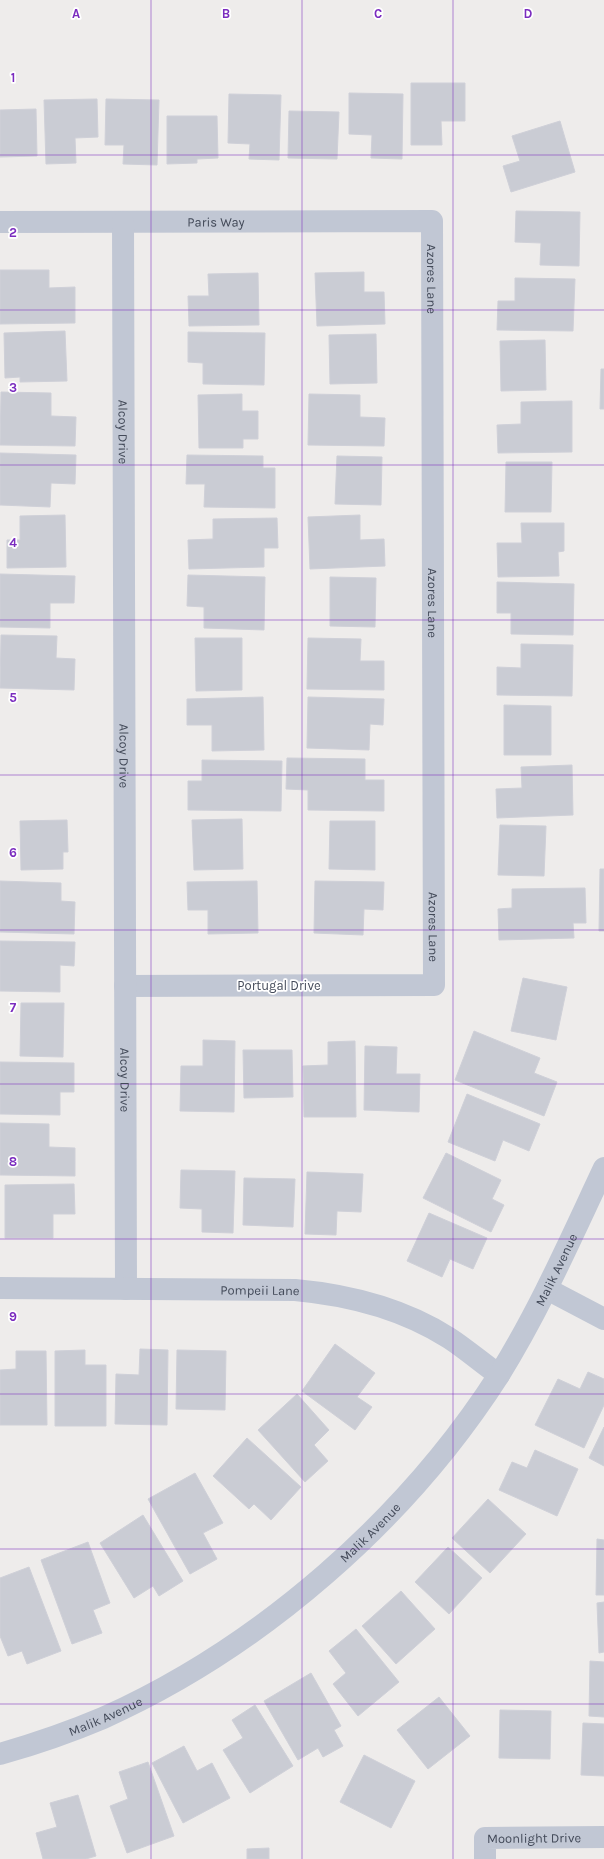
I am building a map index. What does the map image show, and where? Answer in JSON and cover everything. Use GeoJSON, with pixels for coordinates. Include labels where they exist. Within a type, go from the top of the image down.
{"type":"FeatureCollection","features":[{"type":"Feature","properties":{"kind":"street","name":"Paris Way"},"geometry":{"type":"LineString","coordinates":[[0,222],[432,222]]}},
{"type":"Feature","properties":{"kind":"street","name":"Alcoy Drive"},"geometry":{"type":"LineString","coordinates":[[123,222],[126,1289]]}},
{"type":"Feature","properties":{"kind":"street","name":"Azores Lane"},"geometry":{"type":"LineString","coordinates":[[432,222],[434,985]]}},
{"type":"Feature","properties":{"kind":"street","name":"Portugal Drive"},"geometry":{"type":"LineString","coordinates":[[125,986],[434,985]]}},
{"type":"Feature","properties":{"kind":"street","name":"Malik Avenue"},"geometry":{"type":"LineString","coordinates":[[0,1754],[102,1718],[146,1697],[217,1656],[284,1608],[346,1556],[404,1498],[456,1435],[499,1375],[547,1289],[604,1168]]}},
{"type":"Feature","properties":{"kind":"street","name":"Pompeii Lane"},"geometry":{"type":"LineString","coordinates":[[0,1288],[295,1290],[331,1293],[362,1300],[418,1321],[449,1338],[499,1375]]}},
{"type":"Feature","properties":{"kind":"street"},"geometry":{"type":"LineString","coordinates":[[547,1289],[604,1319]]}},
{"type":"Feature","properties":{"kind":"street","name":"Moonlight Drive"},"geometry":{"type":"LineString","coordinates":[[485,1859],[485,1838],[604,1837]]}},
{"type":"Feature","properties":{"kind":"building"},"geometry":{"type":"Polygon","coordinates":[[[411,83],[465,83],[465,121],[441,121],[442,145],[411,145],[411,83]]]}},
{"type":"Feature","properties":{"kind":"building"},"geometry":{"type":"Polygon","coordinates":[[[349,93],[403,94],[402,159],[371,158],[372,135],[349,134],[349,93]]]}},
{"type":"Feature","properties":{"kind":"building"},"geometry":{"type":"Polygon","coordinates":[[[229,94],[281,95],[279,160],[249,159],[250,144],[228,143],[229,94]]]}},
{"type":"Feature","properties":{"kind":"building"},"geometry":{"type":"Polygon","coordinates":[[[97,99],[98,137],[75,138],[76,163],[46,164],[44,100],[97,99]]]}},
{"type":"Feature","properties":{"kind":"building"},"geometry":{"type":"Polygon","coordinates":[[[106,99],[159,100],[157,165],[123,164],[124,145],[105,145],[106,99]]]}},
{"type":"Feature","properties":{"kind":"building"},"geometry":{"type":"Polygon","coordinates":[[[36,109],[37,156],[0,157],[0,110],[36,109]]]}},
{"type":"Feature","properties":{"kind":"building"},"geometry":{"type":"Polygon","coordinates":[[[289,111],[339,112],[337,159],[288,158],[289,111]]]}},
{"type":"Feature","properties":{"kind":"building"},"geometry":{"type":"Polygon","coordinates":[[[167,116],[217,116],[218,158],[197,159],[197,163],[167,164],[167,116]]]}},
{"type":"Feature","properties":{"kind":"building"},"geometry":{"type":"Polygon","coordinates":[[[560,121],[575,172],[511,192],[503,166],[520,161],[512,136],[560,121]]]}},
{"type":"Feature","properties":{"kind":"building"},"geometry":{"type":"Polygon","coordinates":[[[516,211],[580,212],[579,266],[540,265],[541,243],[515,242],[516,211]]]}},
{"type":"Feature","properties":{"kind":"building"},"geometry":{"type":"Polygon","coordinates":[[[0,270],[49,270],[49,288],[75,287],[75,323],[0,324],[0,270]]]}},
{"type":"Feature","properties":{"kind":"building"},"geometry":{"type":"Polygon","coordinates":[[[364,272],[364,292],[384,292],[385,324],[317,326],[315,273],[364,272]]]}},
{"type":"Feature","properties":{"kind":"building"},"geometry":{"type":"Polygon","coordinates":[[[258,273],[259,325],[189,326],[188,296],[209,296],[208,274],[258,273]]]}},
{"type":"Feature","properties":{"kind":"building"},"geometry":{"type":"Polygon","coordinates":[[[515,278],[575,279],[573,331],[497,330],[498,301],[515,301],[515,278]]]}},
{"type":"Feature","properties":{"kind":"building"},"geometry":{"type":"Polygon","coordinates":[[[65,331],[67,381],[20,382],[20,377],[5,378],[4,333],[65,331]]]}},
{"type":"Feature","properties":{"kind":"building"},"geometry":{"type":"Polygon","coordinates":[[[188,332],[265,333],[264,385],[203,384],[203,363],[188,362],[188,332]]]}},
{"type":"Feature","properties":{"kind":"building"},"geometry":{"type":"Polygon","coordinates":[[[376,334],[377,383],[330,384],[329,335],[376,334]]]}},
{"type":"Feature","properties":{"kind":"building"},"geometry":{"type":"Polygon","coordinates":[[[545,340],[546,390],[501,391],[500,341],[545,340]]]}},
{"type":"Feature","properties":{"kind":"building"},"geometry":{"type":"Polygon","coordinates":[[[601,369],[604,369],[604,409],[600,409],[601,369]]]}},
{"type":"Feature","properties":{"kind":"building"},"geometry":{"type":"Polygon","coordinates":[[[1,392],[51,393],[51,416],[76,417],[75,446],[0,445],[1,392]]]}},
{"type":"Feature","properties":{"kind":"building"},"geometry":{"type":"Polygon","coordinates":[[[242,394],[242,411],[258,411],[258,439],[243,439],[243,448],[199,448],[198,395],[242,394]]]}},
{"type":"Feature","properties":{"kind":"building"},"geometry":{"type":"Polygon","coordinates":[[[309,394],[360,395],[360,417],[385,418],[384,446],[308,445],[309,394]]]}},
{"type":"Feature","properties":{"kind":"building"},"geometry":{"type":"Polygon","coordinates":[[[572,401],[572,452],[498,453],[497,425],[521,424],[521,402],[572,401]]]}},
{"type":"Feature","properties":{"kind":"building"},"geometry":{"type":"Polygon","coordinates":[[[0,453],[76,455],[75,484],[51,483],[50,507],[0,505],[0,453]]]}},
{"type":"Feature","properties":{"kind":"building"},"geometry":{"type":"Polygon","coordinates":[[[187,455],[263,456],[263,468],[275,468],[275,508],[204,507],[205,484],[186,484],[187,455]]]}},
{"type":"Feature","properties":{"kind":"building"},"geometry":{"type":"Polygon","coordinates":[[[337,456],[382,457],[381,505],[335,504],[337,456]]]}},
{"type":"Feature","properties":{"kind":"building"},"geometry":{"type":"Polygon","coordinates":[[[506,462],[552,462],[551,512],[505,512],[506,462]]]}},
{"type":"Feature","properties":{"kind":"building"},"geometry":{"type":"Polygon","coordinates":[[[65,515],[66,567],[7,568],[7,540],[20,540],[20,516],[65,515]]]}},
{"type":"Feature","properties":{"kind":"building"},"geometry":{"type":"Polygon","coordinates":[[[360,515],[360,540],[384,539],[385,566],[310,569],[308,517],[360,515]]]}},
{"type":"Feature","properties":{"kind":"building"},"geometry":{"type":"Polygon","coordinates":[[[277,518],[278,548],[264,548],[264,567],[189,569],[188,540],[213,539],[213,519],[277,518]]]}},
{"type":"Feature","properties":{"kind":"building"},"geometry":{"type":"Polygon","coordinates":[[[521,523],[564,523],[564,551],[558,552],[559,576],[498,577],[497,543],[522,543],[521,523]]]}},
{"type":"Feature","properties":{"kind":"building"},"geometry":{"type":"Polygon","coordinates":[[[0,574],[75,576],[74,603],[50,603],[50,628],[0,627],[0,574]]]}},
{"type":"Feature","properties":{"kind":"building"},"geometry":{"type":"Polygon","coordinates":[[[188,575],[265,577],[264,630],[204,628],[204,607],[187,606],[188,575]]]}},
{"type":"Feature","properties":{"kind":"building"},"geometry":{"type":"Polygon","coordinates":[[[330,577],[376,578],[375,627],[330,626],[330,577]]]}},
{"type":"Feature","properties":{"kind":"building"},"geometry":{"type":"Polygon","coordinates":[[[497,582],[574,584],[573,635],[511,634],[511,613],[497,613],[497,582]]]}},
{"type":"Feature","properties":{"kind":"building"},"geometry":{"type":"Polygon","coordinates":[[[1,635],[57,636],[56,658],[75,659],[74,690],[0,688],[1,635]]]}},
{"type":"Feature","properties":{"kind":"building"},"geometry":{"type":"Polygon","coordinates":[[[195,638],[242,638],[242,690],[196,691],[195,638]]]}},
{"type":"Feature","properties":{"kind":"building"},"geometry":{"type":"Polygon","coordinates":[[[308,638],[361,639],[360,661],[384,661],[384,690],[307,689],[308,638]]]}},
{"type":"Feature","properties":{"kind":"building"},"geometry":{"type":"Polygon","coordinates":[[[521,644],[573,645],[572,696],[497,695],[497,667],[521,668],[521,644]]]}},
{"type":"Feature","properties":{"kind":"building"},"geometry":{"type":"Polygon","coordinates":[[[263,697],[264,750],[212,751],[212,725],[187,725],[187,699],[263,697]]]}},
{"type":"Feature","properties":{"kind":"building"},"geometry":{"type":"Polygon","coordinates":[[[308,697],[384,699],[383,725],[370,724],[369,750],[307,748],[308,697]]]}},
{"type":"Feature","properties":{"kind":"building"},"geometry":{"type":"Polygon","coordinates":[[[504,705],[551,706],[551,755],[504,755],[504,705]]]}},
{"type":"Feature","properties":{"kind":"building"},"geometry":{"type":"Polygon","coordinates":[[[287,758],[365,759],[365,780],[384,780],[384,811],[308,810],[308,790],[286,789],[287,758]]]}},
{"type":"Feature","properties":{"kind":"building"},"geometry":{"type":"Polygon","coordinates":[[[202,760],[282,761],[281,811],[188,810],[188,781],[202,781],[202,760]]]}},
{"type":"Feature","properties":{"kind":"building"},"geometry":{"type":"Polygon","coordinates":[[[572,765],[573,815],[497,818],[496,789],[522,788],[521,767],[572,765]]]}},
{"type":"Feature","properties":{"kind":"building"},"geometry":{"type":"Polygon","coordinates":[[[242,819],[243,869],[194,870],[192,820],[242,819]]]}},
{"type":"Feature","properties":{"kind":"building"},"geometry":{"type":"Polygon","coordinates":[[[67,820],[68,852],[63,852],[63,869],[21,870],[20,821],[67,820]]]}},
{"type":"Feature","properties":{"kind":"building"},"geometry":{"type":"Polygon","coordinates":[[[330,821],[375,821],[375,870],[329,869],[330,821]]]}},
{"type":"Feature","properties":{"kind":"building"},"geometry":{"type":"Polygon","coordinates":[[[500,825],[546,826],[544,876],[498,875],[500,825]]]}},
{"type":"Feature","properties":{"kind":"building"},"geometry":{"type":"Polygon","coordinates":[[[600,869],[604,869],[604,931],[599,931],[600,869]]]}},
{"type":"Feature","properties":{"kind":"building"},"geometry":{"type":"Polygon","coordinates":[[[0,881],[61,883],[61,901],[75,902],[74,934],[0,932],[0,881]]]}},
{"type":"Feature","properties":{"kind":"building"},"geometry":{"type":"Polygon","coordinates":[[[257,881],[258,933],[208,934],[208,910],[188,910],[187,882],[257,881]]]}},
{"type":"Feature","properties":{"kind":"building"},"geometry":{"type":"Polygon","coordinates":[[[315,881],[384,882],[383,910],[364,909],[363,935],[314,933],[315,881]]]}},
{"type":"Feature","properties":{"kind":"building"},"geometry":{"type":"Polygon","coordinates":[[[585,888],[586,923],[573,923],[574,938],[499,940],[498,909],[512,908],[512,889],[585,888]]]}},
{"type":"Feature","properties":{"kind":"building"},"geometry":{"type":"Polygon","coordinates":[[[0,941],[75,942],[74,966],[60,965],[60,992],[0,991],[0,941]]]}},
{"type":"Feature","properties":{"kind":"building"},"geometry":{"type":"Polygon","coordinates":[[[523,978],[567,987],[556,1040],[511,1031],[523,978]]]}},
{"type":"Feature","properties":{"kind":"building"},"geometry":{"type":"Polygon","coordinates":[[[21,1003],[64,1003],[63,1057],[20,1056],[21,1003]]]}},
{"type":"Feature","properties":{"kind":"building"},"geometry":{"type":"Polygon","coordinates":[[[474,1031],[540,1058],[534,1073],[557,1082],[544,1116],[455,1080],[474,1031]]]}},
{"type":"Feature","properties":{"kind":"building"},"geometry":{"type":"Polygon","coordinates":[[[203,1040],[235,1041],[234,1112],[180,1111],[181,1066],[203,1066],[203,1040]]]}},
{"type":"Feature","properties":{"kind":"building"},"geometry":{"type":"Polygon","coordinates":[[[355,1041],[356,1117],[304,1117],[303,1066],[328,1065],[328,1042],[355,1041]]]}},
{"type":"Feature","properties":{"kind":"building"},"geometry":{"type":"Polygon","coordinates":[[[365,1046],[397,1047],[396,1074],[420,1074],[419,1112],[364,1110],[365,1046]]]}},
{"type":"Feature","properties":{"kind":"building"},"geometry":{"type":"Polygon","coordinates":[[[243,1050],[292,1050],[293,1097],[244,1098],[243,1050]]]}},
{"type":"Feature","properties":{"kind":"building"},"geometry":{"type":"Polygon","coordinates":[[[0,1062],[74,1063],[74,1092],[60,1092],[60,1115],[0,1114],[0,1062]]]}},
{"type":"Feature","properties":{"kind":"building"},"geometry":{"type":"Polygon","coordinates":[[[467,1094],[540,1124],[529,1151],[503,1140],[495,1161],[448,1142],[467,1094]]]}},
{"type":"Feature","properties":{"kind":"building"},"geometry":{"type":"Polygon","coordinates":[[[0,1123],[49,1124],[49,1147],[75,1148],[75,1176],[0,1175],[0,1123]]]}},
{"type":"Feature","properties":{"kind":"building"},"geometry":{"type":"Polygon","coordinates":[[[446,1153],[501,1180],[492,1199],[504,1205],[491,1232],[423,1198],[446,1153]]]}},
{"type":"Feature","properties":{"kind":"building"},"geometry":{"type":"Polygon","coordinates":[[[181,1170],[235,1171],[233,1233],[202,1232],[202,1209],[180,1208],[181,1170]]]}},
{"type":"Feature","properties":{"kind":"building"},"geometry":{"type":"Polygon","coordinates":[[[307,1172],[363,1174],[361,1212],[337,1211],[336,1235],[305,1234],[307,1172]]]}},
{"type":"Feature","properties":{"kind":"building"},"geometry":{"type":"Polygon","coordinates":[[[244,1178],[295,1179],[293,1227],[243,1225],[244,1178]]]}},
{"type":"Feature","properties":{"kind":"building"},"geometry":{"type":"Polygon","coordinates":[[[74,1184],[75,1214],[53,1214],[53,1238],[5,1238],[5,1185],[74,1184]]]}},
{"type":"Feature","properties":{"kind":"building"},"geometry":{"type":"Polygon","coordinates":[[[429,1213],[487,1238],[473,1269],[450,1259],[442,1277],[407,1261],[429,1213]]]}},
{"type":"Feature","properties":{"kind":"building"},"geometry":{"type":"Polygon","coordinates":[[[335,1344],[375,1373],[357,1397],[372,1407],[355,1430],[302,1391],[335,1344]]]}},
{"type":"Feature","properties":{"kind":"building"},"geometry":{"type":"Polygon","coordinates":[[[140,1349],[168,1350],[167,1425],[115,1424],[116,1374],[139,1375],[140,1349]]]}},
{"type":"Feature","properties":{"kind":"building"},"geometry":{"type":"Polygon","coordinates":[[[85,1350],[85,1365],[106,1365],[106,1426],[55,1426],[55,1351],[85,1350]]]}},
{"type":"Feature","properties":{"kind":"building"},"geometry":{"type":"Polygon","coordinates":[[[177,1350],[226,1351],[225,1410],[176,1409],[177,1350]]]}},
{"type":"Feature","properties":{"kind":"building"},"geometry":{"type":"Polygon","coordinates":[[[16,1351],[46,1351],[47,1425],[0,1425],[0,1370],[16,1369],[16,1351]]]}},
{"type":"Feature","properties":{"kind":"building"},"geometry":{"type":"Polygon","coordinates":[[[588,1372],[604,1379],[604,1405],[584,1448],[535,1425],[558,1379],[580,1389],[588,1372]]]}},
{"type":"Feature","properties":{"kind":"building"},"geometry":{"type":"Polygon","coordinates":[[[297,1394],[329,1430],[314,1445],[328,1461],[305,1482],[258,1430],[297,1394]]]}},
{"type":"Feature","properties":{"kind":"building"},"geometry":{"type":"Polygon","coordinates":[[[604,1427],[604,1466],[589,1458],[604,1427]]]}},
{"type":"Feature","properties":{"kind":"building"},"geometry":{"type":"Polygon","coordinates":[[[247,1438],[301,1487],[271,1520],[254,1504],[249,1509],[213,1476],[247,1438]]]}},
{"type":"Feature","properties":{"kind":"building"},"geometry":{"type":"Polygon","coordinates":[[[535,1450],[578,1469],[557,1516],[499,1490],[512,1462],[527,1468],[535,1450]]]}},
{"type":"Feature","properties":{"kind":"building"},"geometry":{"type":"Polygon","coordinates":[[[195,1473],[223,1523],[203,1533],[217,1559],[190,1574],[148,1499],[195,1473]]]}},
{"type":"Feature","properties":{"kind":"building"},"geometry":{"type":"Polygon","coordinates":[[[488,1499],[526,1534],[490,1573],[452,1538],[488,1499]]]}},
{"type":"Feature","properties":{"kind":"building"},"geometry":{"type":"Polygon","coordinates":[[[143,1515],[183,1581],[159,1596],[153,1586],[134,1598],[100,1543],[143,1515]]]}},
{"type":"Feature","properties":{"kind":"building"},"geometry":{"type":"Polygon","coordinates":[[[597,1539],[604,1540],[604,1595],[596,1595],[597,1539]]]}},
{"type":"Feature","properties":{"kind":"building"},"geometry":{"type":"Polygon","coordinates":[[[88,1542],[110,1603],[93,1610],[102,1633],[72,1644],[41,1560],[88,1542]]]}},
{"type":"Feature","properties":{"kind":"building"},"geometry":{"type":"Polygon","coordinates":[[[448,1547],[482,1578],[449,1614],[415,1582],[448,1547]]]}},
{"type":"Feature","properties":{"kind":"building"},"geometry":{"type":"Polygon","coordinates":[[[29,1567],[61,1651],[27,1664],[22,1651],[8,1656],[0,1636],[0,1578],[29,1567]]]}},
{"type":"Feature","properties":{"kind":"building"},"geometry":{"type":"Polygon","coordinates":[[[401,1591],[435,1629],[396,1664],[362,1626],[401,1591]]]}},
{"type":"Feature","properties":{"kind":"building"},"geometry":{"type":"Polygon","coordinates":[[[604,1602],[604,1652],[599,1653],[597,1603],[604,1602]]]}},
{"type":"Feature","properties":{"kind":"building"},"geometry":{"type":"Polygon","coordinates":[[[356,1629],[399,1682],[358,1716],[333,1684],[346,1673],[329,1651],[356,1629]]]}},
{"type":"Feature","properties":{"kind":"building"},"geometry":{"type":"Polygon","coordinates":[[[590,1661],[604,1662],[604,1717],[589,1716],[590,1661]]]}},
{"type":"Feature","properties":{"kind":"building"},"geometry":{"type":"Polygon","coordinates":[[[311,1673],[341,1726],[334,1730],[343,1746],[323,1757],[318,1748],[298,1760],[264,1701],[311,1673]]]}},
{"type":"Feature","properties":{"kind":"building"},"geometry":{"type":"Polygon","coordinates":[[[439,1697],[470,1736],[428,1769],[397,1730],[439,1697]]]}},
{"type":"Feature","properties":{"kind":"building"},"geometry":{"type":"Polygon","coordinates":[[[255,1705],[293,1766],[250,1793],[223,1750],[243,1738],[232,1720],[255,1705]]]}},
{"type":"Feature","properties":{"kind":"building"},"geometry":{"type":"Polygon","coordinates":[[[500,1710],[551,1711],[550,1759],[499,1758],[500,1710]]]}},
{"type":"Feature","properties":{"kind":"building"},"geometry":{"type":"Polygon","coordinates":[[[583,1723],[604,1724],[604,1776],[581,1775],[583,1723]]]}},
{"type":"Feature","properties":{"kind":"building"},"geometry":{"type":"Polygon","coordinates":[[[184,1746],[197,1771],[212,1763],[230,1798],[183,1823],[152,1763],[184,1746]]]}},
{"type":"Feature","properties":{"kind":"building"},"geometry":{"type":"Polygon","coordinates":[[[364,1755],[415,1781],[391,1828],[340,1802],[364,1755]]]}},
{"type":"Feature","properties":{"kind":"building"},"geometry":{"type":"Polygon","coordinates":[[[148,1762],[174,1836],[127,1853],[110,1806],[128,1799],[119,1772],[148,1762]]]}},
{"type":"Feature","properties":{"kind":"building"},"geometry":{"type":"Polygon","coordinates":[[[78,1795],[96,1856],[86,1859],[43,1859],[36,1833],[57,1827],[50,1803],[78,1795]]]}},
{"type":"Feature","properties":{"kind":"building"},"geometry":{"type":"Polygon","coordinates":[[[269,1848],[269,1859],[247,1859],[247,1849],[269,1848]]]}}]}
